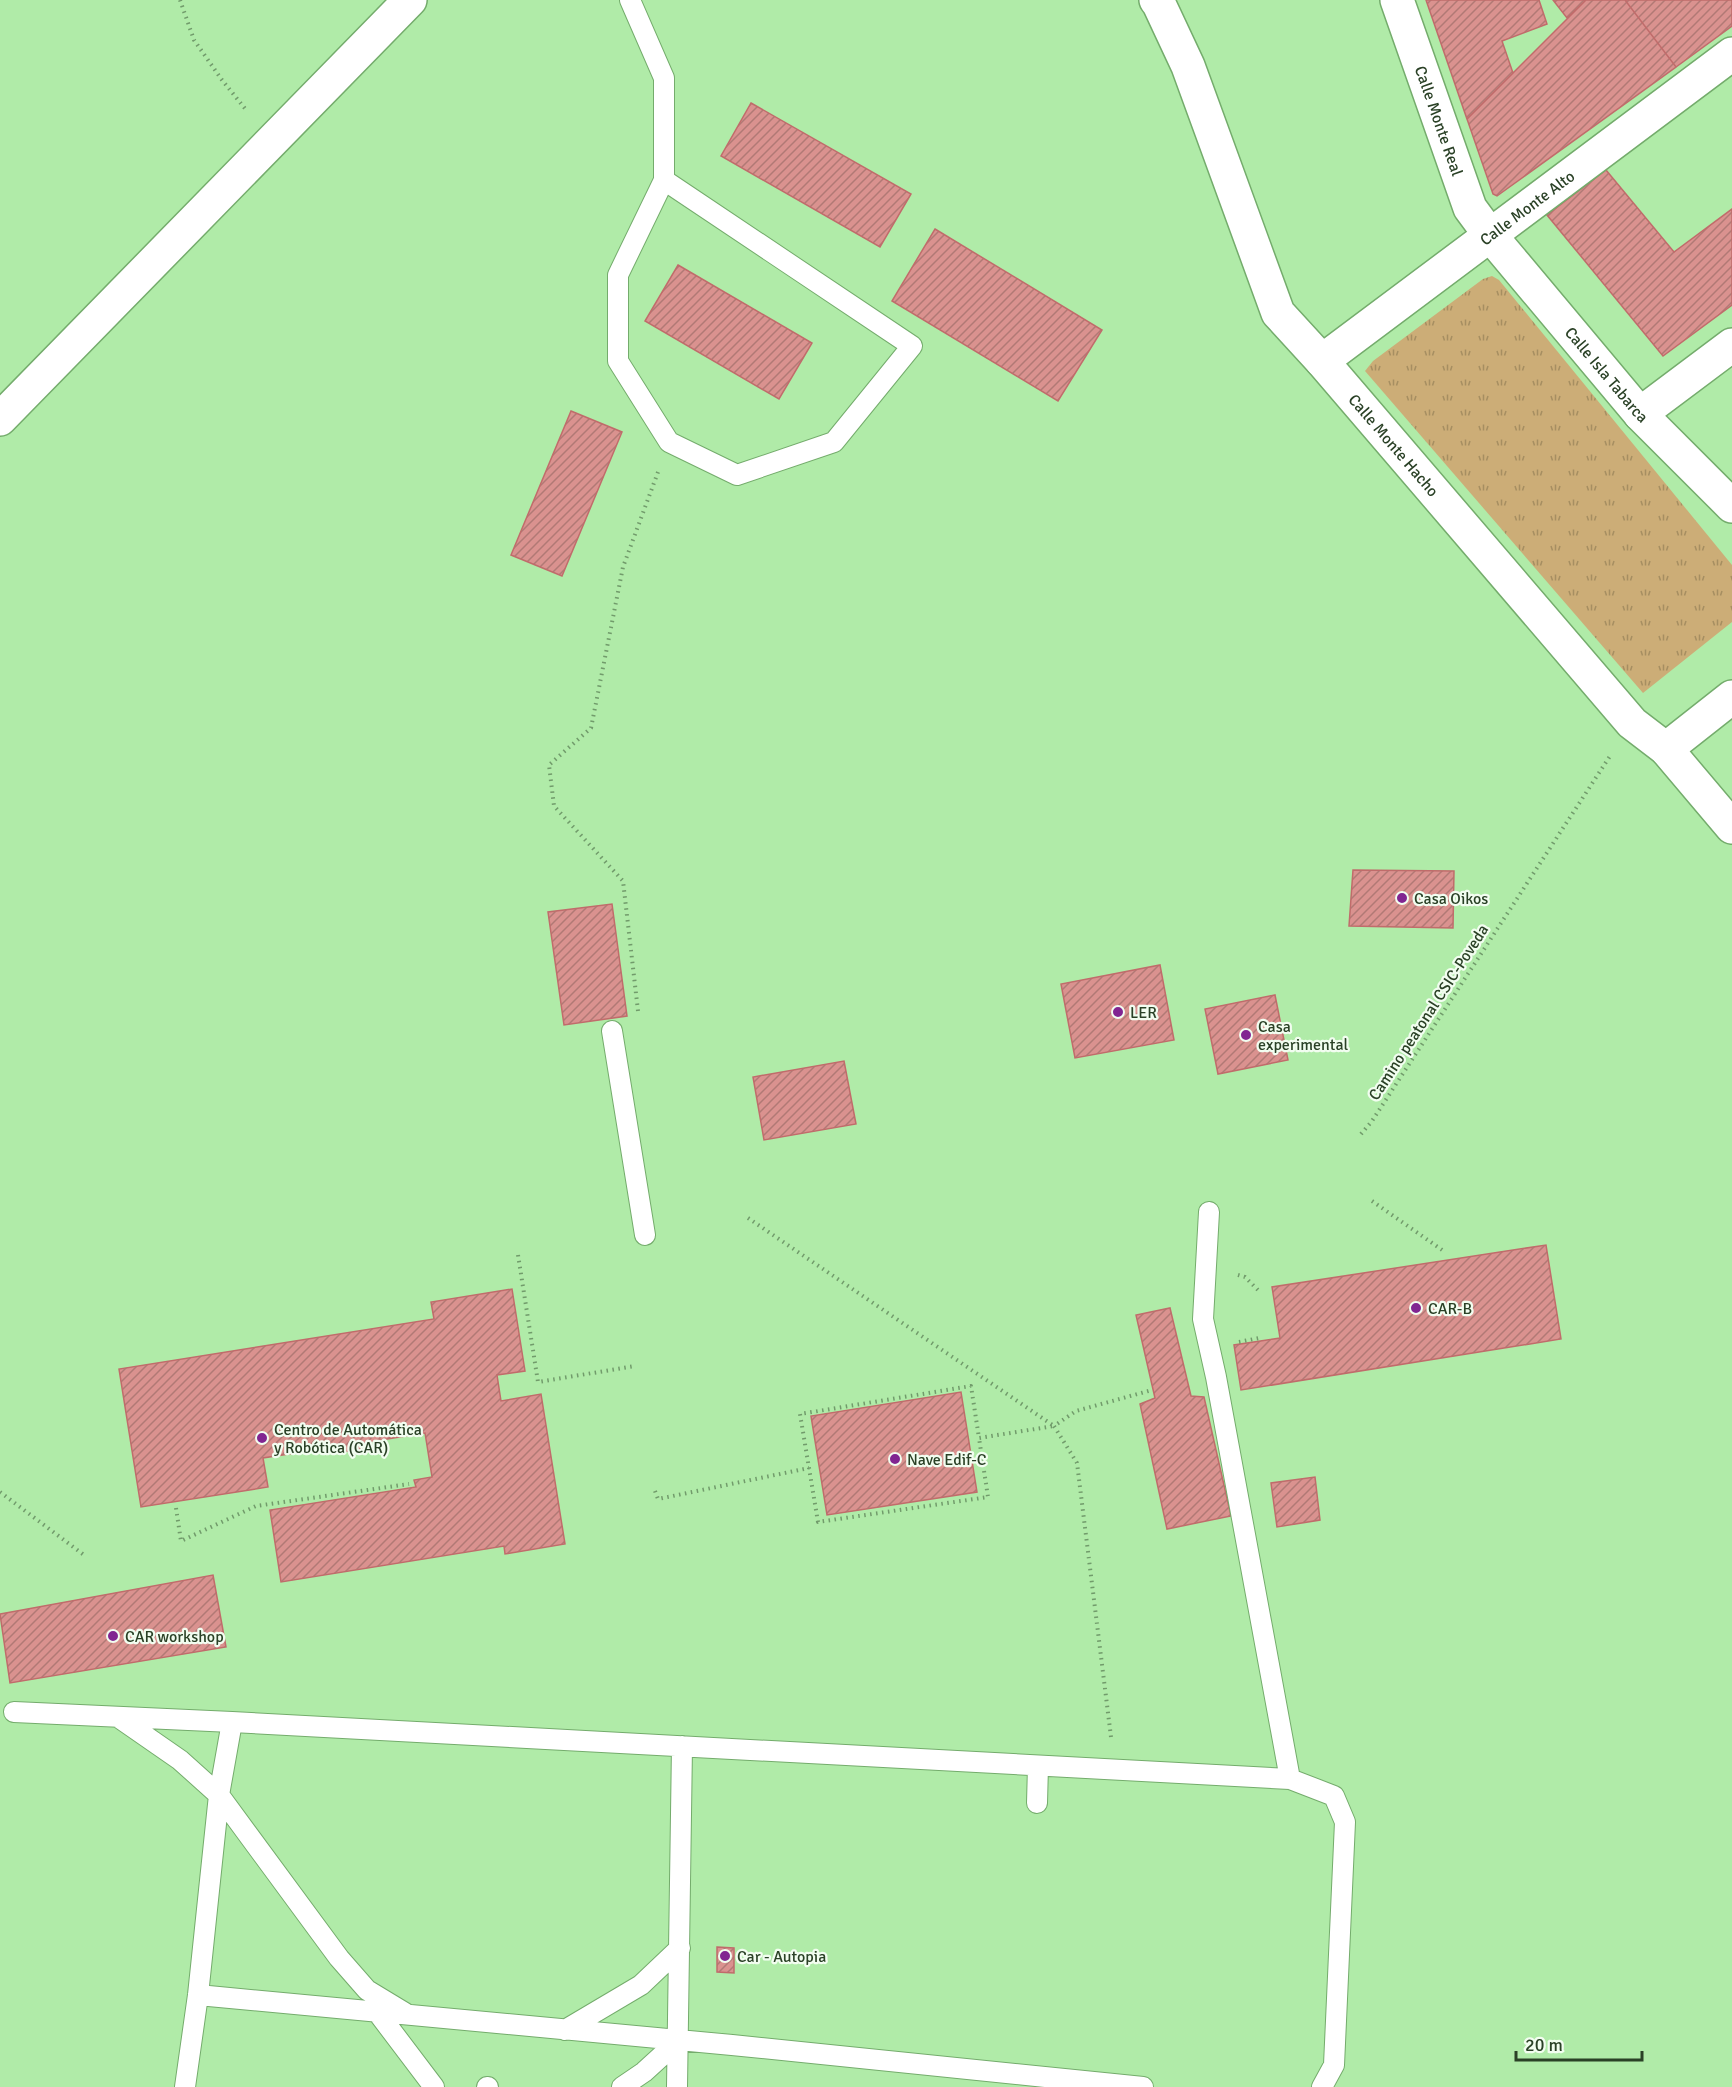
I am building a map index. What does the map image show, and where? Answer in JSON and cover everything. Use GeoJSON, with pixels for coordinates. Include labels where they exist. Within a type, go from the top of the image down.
{"type":"FeatureCollection","features":[{"type":"Feature","properties":{"kind":"main road"},"geometry":{"type":"LineString","coordinates":[[0,419],[410,0]]}},
{"type":"Feature","properties":{"kind":"main road","name":"Calle Monte Hacho"},"geometry":{"type":"LineString","coordinates":[[1156,0],[1160,4],[1188,66],[1278,313],[1322,361],[1632,723],[1666,749],[1732,826]]}},
{"type":"Feature","properties":{"kind":"main road","name":"Calle Monte Real"},"geometry":{"type":"LineString","coordinates":[[1396,0],[1470,208],[1490,235]]}},
{"type":"Feature","properties":{"kind":"main road","name":"Calle Monte Alto"},"geometry":{"type":"LineString","coordinates":[[1322,361],[1732,54]]}},
{"type":"Feature","properties":{"kind":"main road","name":"Calle Isla Tabarca"},"geometry":{"type":"LineString","coordinates":[[1490,235],[1640,414],[1732,506]]}},
{"type":"Feature","properties":{"kind":"main road"},"geometry":{"type":"LineString","coordinates":[[1640,414],[1732,345]]}},
{"type":"Feature","properties":{"kind":"main road"},"geometry":{"type":"LineString","coordinates":[[1666,749],[1732,697]]}},
{"type":"Feature","properties":{"kind":"lane"},"geometry":{"type":"LineString","coordinates":[[630,0],[664,78],[664,180],[618,275],[618,361],[669,442],[737,475],[834,442],[912,346],[664,180]]}},
{"type":"Feature","properties":{"kind":"lane"},"geometry":{"type":"LineString","coordinates":[[612,1031],[645,1235]]}},
{"type":"Feature","properties":{"kind":"lane"},"geometry":{"type":"LineString","coordinates":[[1209,1212],[1203,1319],[1216,1377],[1290,1779]]}},
{"type":"Feature","properties":{"kind":"lane"},"geometry":{"type":"LineString","coordinates":[[5,1713],[116,1716],[1290,1779],[1334,1796],[1345,1822],[1334,2065],[1322,2087]]}},
{"type":"Feature","properties":{"kind":"lane"},"geometry":{"type":"LineString","coordinates":[[116,1716],[180,1760],[219,1795],[339,1958],[367,1990],[408,2014]]}},
{"type":"Feature","properties":{"kind":"lane"},"geometry":{"type":"LineString","coordinates":[[185,2087],[198,1995],[219,1795],[232,1722]]}},
{"type":"Feature","properties":{"kind":"lane"},"geometry":{"type":"LineString","coordinates":[[677,2087],[682,1746]]}},
{"type":"Feature","properties":{"kind":"lane"},"geometry":{"type":"LineString","coordinates":[[1037,1803],[1038,1766]]}},
{"type":"Feature","properties":{"kind":"lane"},"geometry":{"type":"LineString","coordinates":[[565,2030],[641,1985],[680,1948]]}},
{"type":"Feature","properties":{"kind":"lane"},"geometry":{"type":"LineString","coordinates":[[198,1995],[1143,2087]]}},
{"type":"Feature","properties":{"kind":"lane"},"geometry":{"type":"LineString","coordinates":[[378,2013],[434,2087]]}},
{"type":"Feature","properties":{"kind":"lane"},"geometry":{"type":"LineString","coordinates":[[622,2087],[644,2072],[678,2041]]}},
{"type":"Feature","properties":{"kind":"path"},"geometry":{"type":"LineString","coordinates":[[180,0],[194,40],[216,72],[242,106],[275,138]]}},
{"type":"Feature","properties":{"kind":"path"},"geometry":{"type":"LineString","coordinates":[[612,1031],[639,1021],[623,881],[554,806],[549,765],[591,728],[623,567],[669,442]]}},
{"type":"Feature","properties":{"kind":"path","name":"Camino peatonal CSIC-Poveda"},"geometry":{"type":"LineString","coordinates":[[1361,1134],[1372,1121],[1632,723]]}},
{"type":"Feature","properties":{"kind":"path"},"geometry":{"type":"LineString","coordinates":[[1372,1201],[1445,1252]]}},
{"type":"Feature","properties":{"kind":"path"},"geometry":{"type":"LineString","coordinates":[[748,1218],[1054,1426],[1077,1463],[1116,1770]]}},
{"type":"Feature","properties":{"kind":"path"},"geometry":{"type":"LineString","coordinates":[[518,1255],[538,1382],[634,1366]]}},
{"type":"Feature","properties":{"kind":"path"},"geometry":{"type":"LineString","coordinates":[[971,1386],[979,1438],[987,1497],[818,1522],[800,1414],[971,1386]]}},
{"type":"Feature","properties":{"kind":"path"},"geometry":{"type":"LineString","coordinates":[[979,1438],[1054,1426],[1076,1411],[1152,1390]]}},
{"type":"Feature","properties":{"kind":"path"},"geometry":{"type":"LineString","coordinates":[[656,1491],[658,1498],[809,1468]]}},
{"type":"Feature","properties":{"kind":"path"},"geometry":{"type":"LineString","coordinates":[[176,1508],[182,1541],[256,1506],[409,1484]]}},
{"type":"Feature","properties":{"kind":"path"},"geometry":{"type":"LineString","coordinates":[[0,1492],[84,1555]]}},
{"type":"Feature","properties":{"kind":"green space"},"geometry":{"type":"Polygon","coordinates":[[[1492,276],[1499,280],[1732,565],[1732,622],[1643,693],[1365,371],[1373,361],[1483,279],[1492,276]]]}},
{"type":"Feature","properties":{"kind":"building"},"geometry":{"type":"Polygon","coordinates":[[[1426,0],[1539,0],[1547,24],[1502,41],[1513,73],[1467,119],[1426,0]]]}},
{"type":"Feature","properties":{"kind":"building"},"geometry":{"type":"Polygon","coordinates":[[[1553,0],[1586,0],[1567,18],[1553,0]]]}},
{"type":"Feature","properties":{"kind":"building"},"geometry":{"type":"Polygon","coordinates":[[[1586,0],[1625,0],[1676,67],[1497,196],[1493,194],[1467,119],[1586,0]]]}},
{"type":"Feature","properties":{"kind":"building"},"geometry":{"type":"Polygon","coordinates":[[[1625,0],[1732,0],[1732,26],[1676,67],[1625,0]]]}},
{"type":"Feature","properties":{"kind":"building"},"geometry":{"type":"Polygon","coordinates":[[[751,103],[911,194],[880,247],[721,156],[751,103]]]}},
{"type":"Feature","properties":{"kind":"building"},"geometry":{"type":"Polygon","coordinates":[[[1606,170],[1674,252],[1732,209],[1732,305],[1663,356],[1547,215],[1606,170]]]}},
{"type":"Feature","properties":{"kind":"building"},"geometry":{"type":"Polygon","coordinates":[[[935,229],[1102,330],[1058,401],[892,301],[935,229]]]}},
{"type":"Feature","properties":{"kind":"building"},"geometry":{"type":"Polygon","coordinates":[[[678,265],[812,343],[779,399],[645,321],[678,265]]]}},
{"type":"Feature","properties":{"kind":"building"},"geometry":{"type":"Polygon","coordinates":[[[571,411],[622,432],[562,576],[511,555],[571,411]]]}},
{"type":"Feature","properties":{"kind":"building","name":"Casa Oikos"},"geometry":{"type":"Polygon","coordinates":[[[1353,870],[1454,871],[1453,928],[1349,926],[1353,870]]]}},
{"type":"Feature","properties":{"kind":"building"},"geometry":{"type":"Polygon","coordinates":[[[612,904],[627,1016],[564,1025],[548,912],[612,904]]]}},
{"type":"Feature","properties":{"kind":"building","name":"LER"},"geometry":{"type":"Polygon","coordinates":[[[1160,965],[1174,1040],[1075,1058],[1061,984],[1160,965]]]}},
{"type":"Feature","properties":{"kind":"building","name":"Casa experimental"},"geometry":{"type":"Polygon","coordinates":[[[1275,995],[1288,1060],[1218,1074],[1205,1009],[1275,995]]]}},
{"type":"Feature","properties":{"kind":"building"},"geometry":{"type":"Polygon","coordinates":[[[844,1061],[856,1124],[764,1140],[753,1077],[844,1061]]]}},
{"type":"Feature","properties":{"kind":"building","name":"CAR-B"},"geometry":{"type":"Polygon","coordinates":[[[1546,1245],[1561,1339],[1241,1390],[1234,1345],[1280,1338],[1272,1287],[1546,1245]]]}},
{"type":"Feature","properties":{"kind":"building","name":"Centro de Automática y Robótica (CAR)"},"geometry":{"type":"Polygon","coordinates":[[[512,1289],[525,1371],[497,1375],[501,1401],[541,1394],[565,1544],[505,1554],[504,1546],[281,1582],[270,1510],[416,1487],[414,1480],[432,1477],[425,1433],[362,1443],[364,1449],[336,1453],[335,1447],[263,1458],[268,1487],[141,1507],[119,1369],[434,1319],[431,1302],[512,1289]]]}},
{"type":"Feature","properties":{"kind":"building"},"geometry":{"type":"Polygon","coordinates":[[[1170,1308],[1191,1396],[1204,1397],[1231,1516],[1167,1529],[1140,1404],[1155,1398],[1136,1315],[1170,1308]]]}},
{"type":"Feature","properties":{"kind":"building","name":"Nave Edif-C"},"geometry":{"type":"Polygon","coordinates":[[[961,1392],[977,1492],[827,1515],[811,1416],[961,1392]]]}},
{"type":"Feature","properties":{"kind":"building"},"geometry":{"type":"Polygon","coordinates":[[[1315,1477],[1320,1520],[1277,1527],[1271,1483],[1315,1477]]]}},
{"type":"Feature","properties":{"kind":"building","name":"CAR workshop"},"geometry":{"type":"Polygon","coordinates":[[[213,1575],[226,1647],[10,1683],[0,1614],[213,1575]]]}},
{"type":"Feature","properties":{"kind":"building","name":"Car - Autopia"},"geometry":{"type":"Polygon","coordinates":[[[717,1947],[734,1948],[734,1973],[717,1972],[717,1947]]]}},
{"type":"Feature","properties":{"kind":"place","name":"Casa Oikos"},"geometry":{"type":"Point","coordinates":[1402,898]}},
{"type":"Feature","properties":{"kind":"place","name":"LER"},"geometry":{"type":"Point","coordinates":[1118,1012]}},
{"type":"Feature","properties":{"kind":"place","name":"Casa experimental"},"geometry":{"type":"Point","coordinates":[1246,1035]}},
{"type":"Feature","properties":{"kind":"place","name":"CAR-B"},"geometry":{"type":"Point","coordinates":[1416,1308]}},
{"type":"Feature","properties":{"kind":"place","name":"Centro de Automática y Robótica (CAR)"},"geometry":{"type":"Point","coordinates":[262,1438]}},
{"type":"Feature","properties":{"kind":"place","name":"Nave Edif-C"},"geometry":{"type":"Point","coordinates":[895,1459]}},
{"type":"Feature","properties":{"kind":"place","name":"CAR workshop"},"geometry":{"type":"Point","coordinates":[113,1636]}},
{"type":"Feature","properties":{"kind":"place","name":"Car - Autopia"},"geometry":{"type":"Point","coordinates":[725,1956]}}]}
